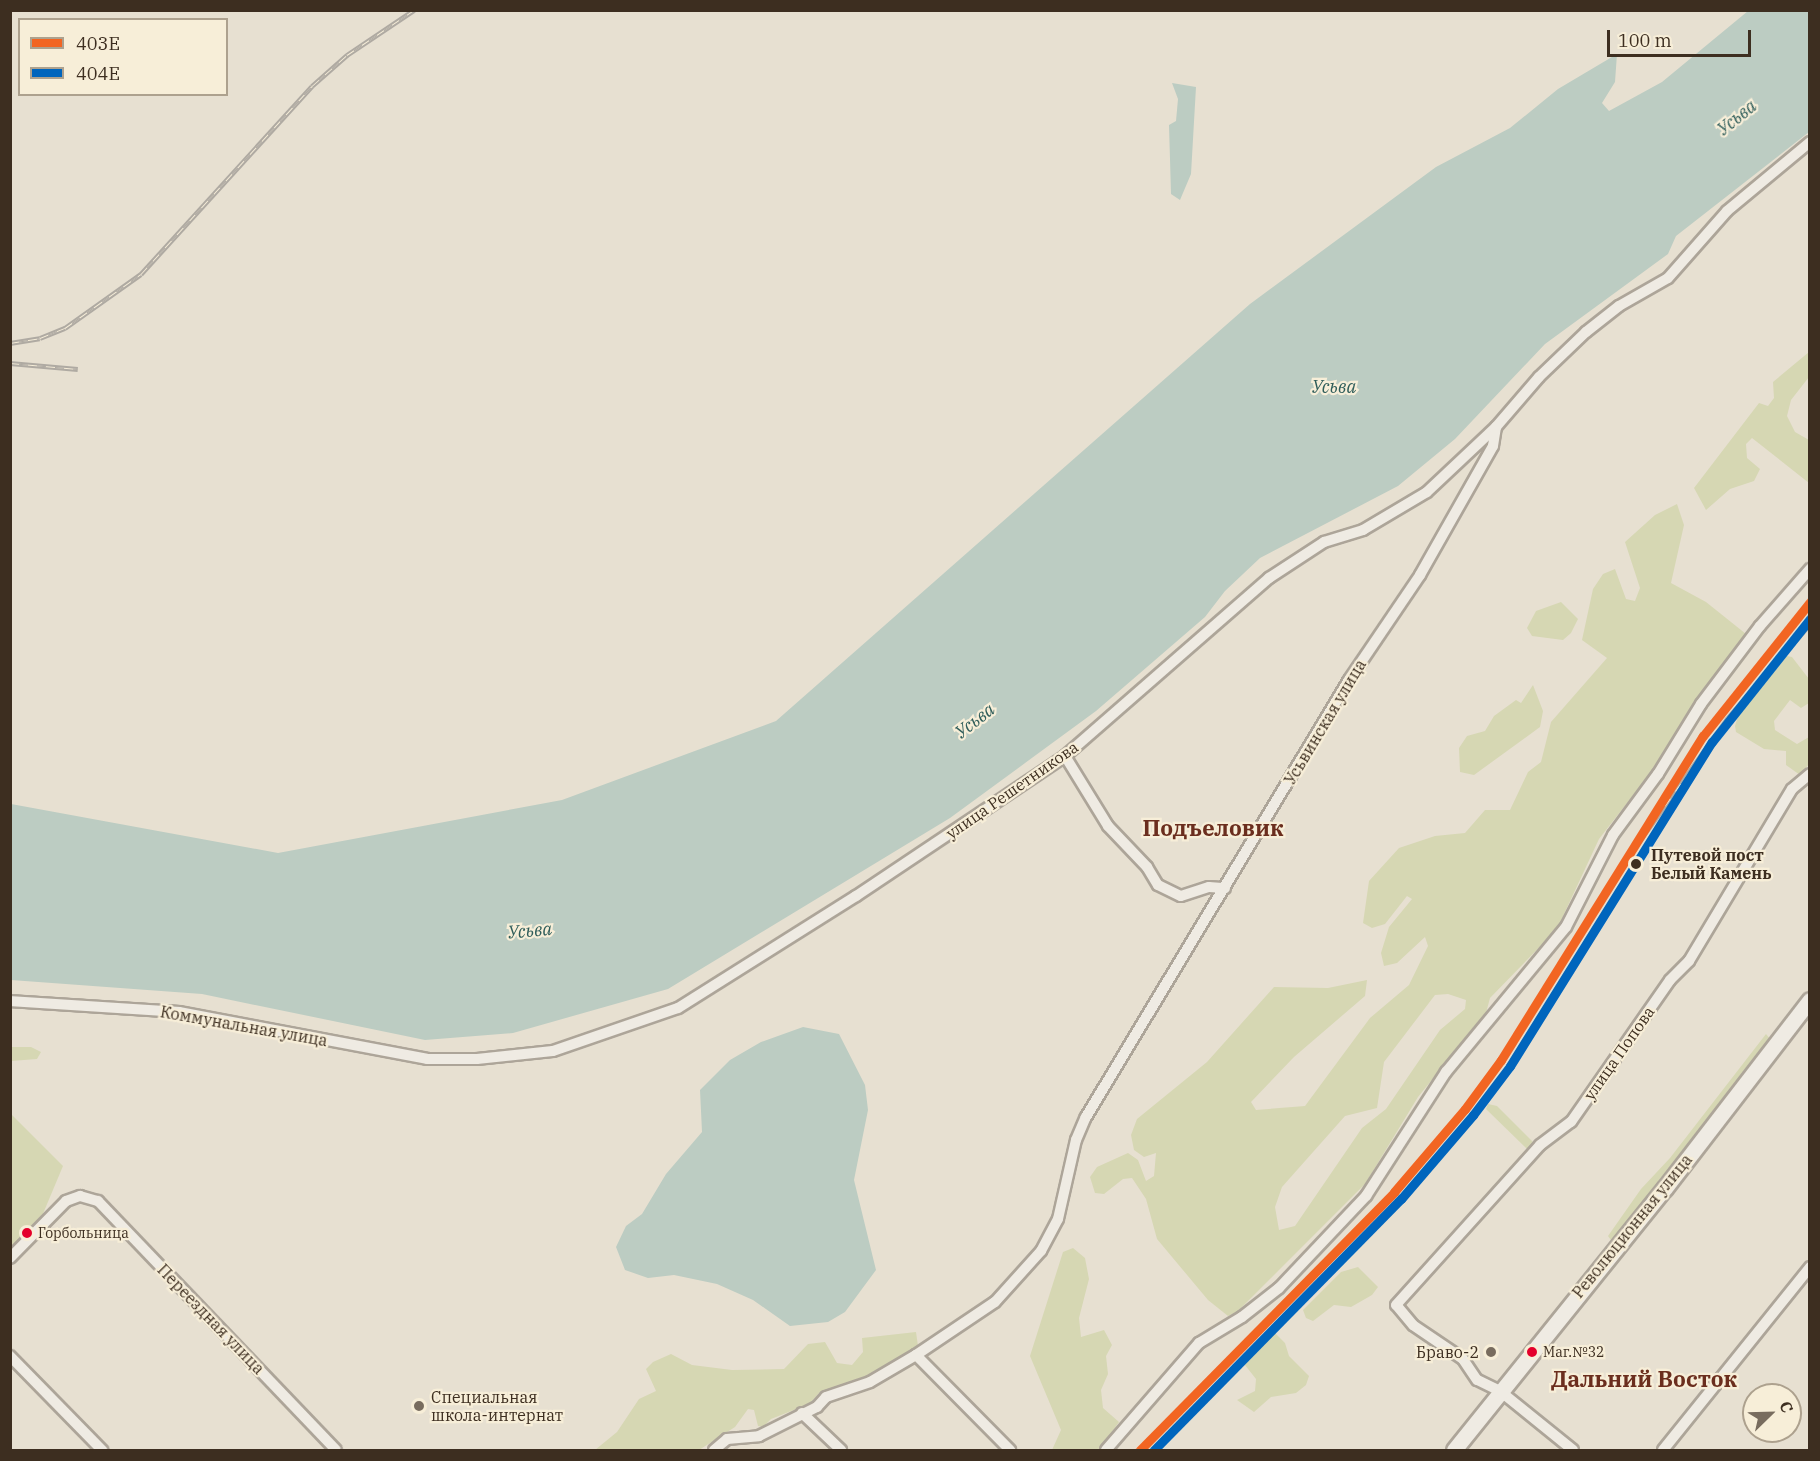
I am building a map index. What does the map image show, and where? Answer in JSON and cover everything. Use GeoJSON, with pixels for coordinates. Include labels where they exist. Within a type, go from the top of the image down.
{"type":"FeatureCollection","features":[{"type":"Feature","properties":{"kind":"street","name":"Усьвинская улица"},"geometry":{"type":"LineString","coordinates":[[714,1450],[727,1438],[759,1436],[817,1407],[826,1398],[870,1382],[916,1355],[995,1302],[1041,1251],[1058,1219],[1076,1140],[1086,1117],[1186,946],[1225,888],[1349,680],[1420,575],[1493,446],[1496,427],[1539,377],[1586,332],[1619,306],[1668,278],[1727,211],[1809,142]]}},
{"type":"Feature","properties":{"kind":"street","name":"улица Решетникова"},"geometry":{"type":"LineString","coordinates":[[477,1059],[553,1051],[678,1008],[856,896],[1065,756],[1269,578],[1324,542],[1363,530],[1427,492],[1496,427]]}},
{"type":"Feature","properties":{"kind":"street"},"geometry":{"type":"LineString","coordinates":[[1106,1450],[1199,1343],[1242,1317],[1279,1288],[1366,1196],[1446,1072],[1566,927],[1613,835],[1658,774],[1701,704],[1760,626],[1809,569]]}},
{"type":"Feature","properties":{"kind":"street"},"geometry":{"type":"LineString","coordinates":[[1065,756],[1108,826],[1147,867],[1158,885],[1181,896],[1209,887],[1225,888]]}},
{"type":"Feature","properties":{"kind":"street","name":"улица Попова"},"geometry":{"type":"LineString","coordinates":[[1500,1391],[1477,1380],[1463,1359],[1413,1325],[1396,1305],[1540,1145],[1571,1122],[1670,980],[1689,961],[1792,789],[1809,776]]}},
{"type":"Feature","properties":{"kind":"street","name":"Революционная улица"},"geometry":{"type":"LineString","coordinates":[[1454,1450],[1665,1188],[1809,1000]]}},
{"type":"Feature","properties":{"kind":"street","name":"Коммунальная улица"},"geometry":{"type":"LineString","coordinates":[[10,1001],[179,1012],[428,1059],[477,1059]]}},
{"type":"Feature","properties":{"kind":"street","name":"Переездная улица"},"geometry":{"type":"LineString","coordinates":[[10,1258],[66,1201],[81,1196],[103,1206],[336,1450]]}},
{"type":"Feature","properties":{"kind":"street"},"geometry":{"type":"LineString","coordinates":[[1663,1450],[1809,1267]]}},
{"type":"Feature","properties":{"kind":"street"},"geometry":{"type":"LineString","coordinates":[[916,1355],[1010,1450]]}},
{"type":"Feature","properties":{"kind":"street"},"geometry":{"type":"LineString","coordinates":[[10,1356],[102,1450]]}},
{"type":"Feature","properties":{"kind":"street"},"geometry":{"type":"LineString","coordinates":[[1500,1391],[1574,1450]]}},
{"type":"Feature","properties":{"kind":"street"},"geometry":{"type":"LineString","coordinates":[[802,1413],[841,1450]]}},
{"type":"Feature","properties":{"kind":"green space"},"geometry":{"type":"Polygon","coordinates":[[[1809,352],[1809,377],[1791,400],[1787,416],[1795,432],[1809,440],[1809,483],[1752,438],[1746,444],[1747,458],[1760,469],[1754,481],[1730,489],[1706,510],[1694,488],[1759,403],[1768,406],[1774,398],[1773,382],[1809,352]]]}},
{"type":"Feature","properties":{"kind":"green space"},"geometry":{"type":"Polygon","coordinates":[[[1677,504],[1684,525],[1671,583],[1706,602],[1746,634],[1704,689],[1648,776],[1599,839],[1557,929],[1490,998],[1486,1013],[1418,1097],[1365,1184],[1238,1311],[1228,1316],[1208,1300],[1157,1239],[1146,1199],[1132,1178],[1123,1179],[1104,1194],[1095,1193],[1090,1177],[1097,1167],[1128,1153],[1138,1160],[1146,1181],[1154,1176],[1156,1153],[1144,1157],[1134,1150],[1131,1135],[1137,1119],[1207,1062],[1274,987],[1328,988],[1367,980],[1365,996],[1294,1057],[1251,1102],[1256,1110],[1305,1106],[1370,1018],[1409,985],[1428,946],[1425,937],[1397,963],[1384,966],[1381,953],[1389,927],[1412,899],[1407,896],[1385,924],[1372,928],[1363,923],[1369,881],[1399,848],[1435,836],[1465,833],[1485,810],[1510,810],[1528,772],[1541,762],[1551,722],[1607,658],[1582,640],[1593,589],[1603,574],[1615,569],[1626,599],[1635,601],[1640,588],[1625,542],[1655,515],[1677,504]],[[1448,994],[1435,995],[1384,1062],[1377,1108],[1345,1116],[1282,1187],[1275,1207],[1279,1230],[1295,1226],[1362,1128],[1386,1109],[1440,1030],[1465,1009],[1466,1000],[1448,994]]]}},
{"type":"Feature","properties":{"kind":"green space"},"geometry":{"type":"Polygon","coordinates":[[[1561,602],[1578,619],[1571,633],[1563,640],[1532,636],[1527,628],[1536,611],[1561,602]]]}},
{"type":"Feature","properties":{"kind":"green space"},"geometry":{"type":"Polygon","coordinates":[[[1787,656],[1792,657],[1809,679],[1809,703],[1801,708],[1790,700],[1774,721],[1775,730],[1797,744],[1809,737],[1809,764],[1800,775],[1786,765],[1786,751],[1764,749],[1736,732],[1735,726],[1738,716],[1787,656]]]}},
{"type":"Feature","properties":{"kind":"green space"},"geometry":{"type":"Polygon","coordinates":[[[1533,685],[1543,711],[1540,727],[1474,775],[1460,772],[1459,748],[1467,736],[1485,731],[1494,716],[1516,700],[1521,703],[1533,685]]]}},
{"type":"Feature","properties":{"kind":"green space"},"geometry":{"type":"Polygon","coordinates":[[[1766,1034],[1771,1040],[1613,1243],[1608,1236],[1641,1189],[1670,1158],[1766,1034]]]}},
{"type":"Feature","properties":{"kind":"green space"},"geometry":{"type":"Polygon","coordinates":[[[11,1047],[31,1047],[41,1052],[37,1059],[11,1061],[11,1047]]]}},
{"type":"Feature","properties":{"kind":"green space"},"geometry":{"type":"Polygon","coordinates":[[[1488,1104],[1497,1106],[1533,1142],[1533,1147],[1529,1151],[1486,1109],[1488,1104]]]}},
{"type":"Feature","properties":{"kind":"green space"},"geometry":{"type":"Polygon","coordinates":[[[10,1113],[63,1166],[37,1228],[11,1251],[10,1113]]]}},
{"type":"Feature","properties":{"kind":"green space"},"geometry":{"type":"Polygon","coordinates":[[[1073,1248],[1085,1258],[1089,1279],[1079,1318],[1081,1337],[1104,1330],[1112,1345],[1106,1356],[1108,1374],[1101,1390],[1103,1408],[1119,1422],[1099,1450],[1052,1450],[1061,1430],[1030,1356],[1063,1252],[1073,1248]]]}},
{"type":"Feature","properties":{"kind":"green space"},"geometry":{"type":"Polygon","coordinates":[[[1358,1267],[1378,1287],[1372,1295],[1351,1307],[1334,1305],[1313,1321],[1306,1318],[1303,1310],[1341,1272],[1358,1267]]]}},
{"type":"Feature","properties":{"kind":"green space"},"geometry":{"type":"Polygon","coordinates":[[[1270,1328],[1285,1343],[1289,1356],[1309,1376],[1306,1385],[1296,1393],[1271,1397],[1254,1412],[1237,1400],[1255,1391],[1256,1379],[1241,1360],[1270,1328]]]}},
{"type":"Feature","properties":{"kind":"green space"},"geometry":{"type":"Polygon","coordinates":[[[916,1332],[918,1346],[867,1377],[820,1392],[809,1404],[771,1419],[763,1427],[758,1426],[754,1410],[748,1409],[735,1427],[699,1450],[595,1450],[617,1432],[639,1399],[656,1391],[646,1369],[653,1362],[671,1354],[692,1365],[732,1370],[784,1369],[808,1344],[825,1342],[837,1363],[852,1365],[863,1352],[862,1338],[916,1332]]]}},
{"type":"Feature","properties":{"kind":"water","name":"Усьва"},"geometry":{"type":"Polygon","coordinates":[[[1748,11],[1809,11],[1809,132],[1676,236],[1668,254],[1545,344],[1455,439],[1398,486],[1260,558],[1225,591],[1205,617],[1096,711],[950,818],[668,989],[513,1033],[425,1040],[202,994],[11,980],[11,804],[278,853],[562,800],[776,721],[1250,304],[1436,167],[1510,128],[1558,89],[1617,54],[1615,82],[1602,103],[1609,111],[1662,82],[1748,11]]]}},
{"type":"Feature","properties":{"kind":"water"},"geometry":{"type":"Polygon","coordinates":[[[1172,83],[1196,87],[1191,174],[1180,200],[1171,194],[1169,125],[1176,121],[1178,99],[1172,83]]]}},
{"type":"Feature","properties":{"kind":"water"},"geometry":{"type":"Polygon","coordinates":[[[803,1027],[839,1034],[865,1085],[868,1110],[854,1180],[876,1270],[845,1312],[828,1322],[790,1326],[753,1300],[717,1284],[674,1275],[648,1278],[625,1270],[616,1247],[626,1226],[642,1214],[666,1174],[702,1132],[700,1090],[730,1060],[761,1042],[803,1027]]]}},
{"type":"Feature","properties":{"kind":"railway"},"geometry":{"type":"LineString","coordinates":[[10,343],[40,338],[65,328],[141,274],[312,86],[347,55],[414,10]]}},
{"type":"Feature","properties":{"kind":"railway"},"geometry":{"type":"LineString","coordinates":[[10,363],[78,369]]}},
{"type":"Feature","properties":{"kind":"railway"},"geometry":{"type":"LineString","coordinates":[[1623,864],[1728,718],[1810,624]]}},
{"type":"Feature","properties":{"kind":"transit line","name":"403Е"},"geometry":{"type":"LineString","coordinates":[[1140,1450],[1394,1192],[1465,1109],[1501,1060],[1703,736],[1810,602]]}},
{"type":"Feature","properties":{"kind":"transit line","name":"404Е"},"geometry":{"type":"LineString","coordinates":[[1154,1450],[1401,1199],[1473,1115],[1510,1066],[1712,742],[1810,619]]}},
{"type":"Feature","properties":{"kind":"place","name":"Путевой пост Белый Камень"},"geometry":{"type":"Point","coordinates":[1636,864]}},
{"type":"Feature","properties":{"kind":"place","name":"Горбольница"},"geometry":{"type":"Point","coordinates":[27,1233]}},
{"type":"Feature","properties":{"kind":"place","name":"Браво-2"},"geometry":{"type":"Point","coordinates":[1491,1352]}},
{"type":"Feature","properties":{"kind":"place","name":"Маг.№32"},"geometry":{"type":"Point","coordinates":[1532,1352]}},
{"type":"Feature","properties":{"kind":"place","name":"Специальная школа-интернат"},"geometry":{"type":"Point","coordinates":[419,1406]}},
{"type":"Feature","properties":{"kind":"district","name":"Подъеловик"},"geometry":{"type":"Point","coordinates":[1213,828]}},
{"type":"Feature","properties":{"kind":"district","name":"Дальний Восток"},"geometry":{"type":"Point","coordinates":[1644,1379]}}]}
